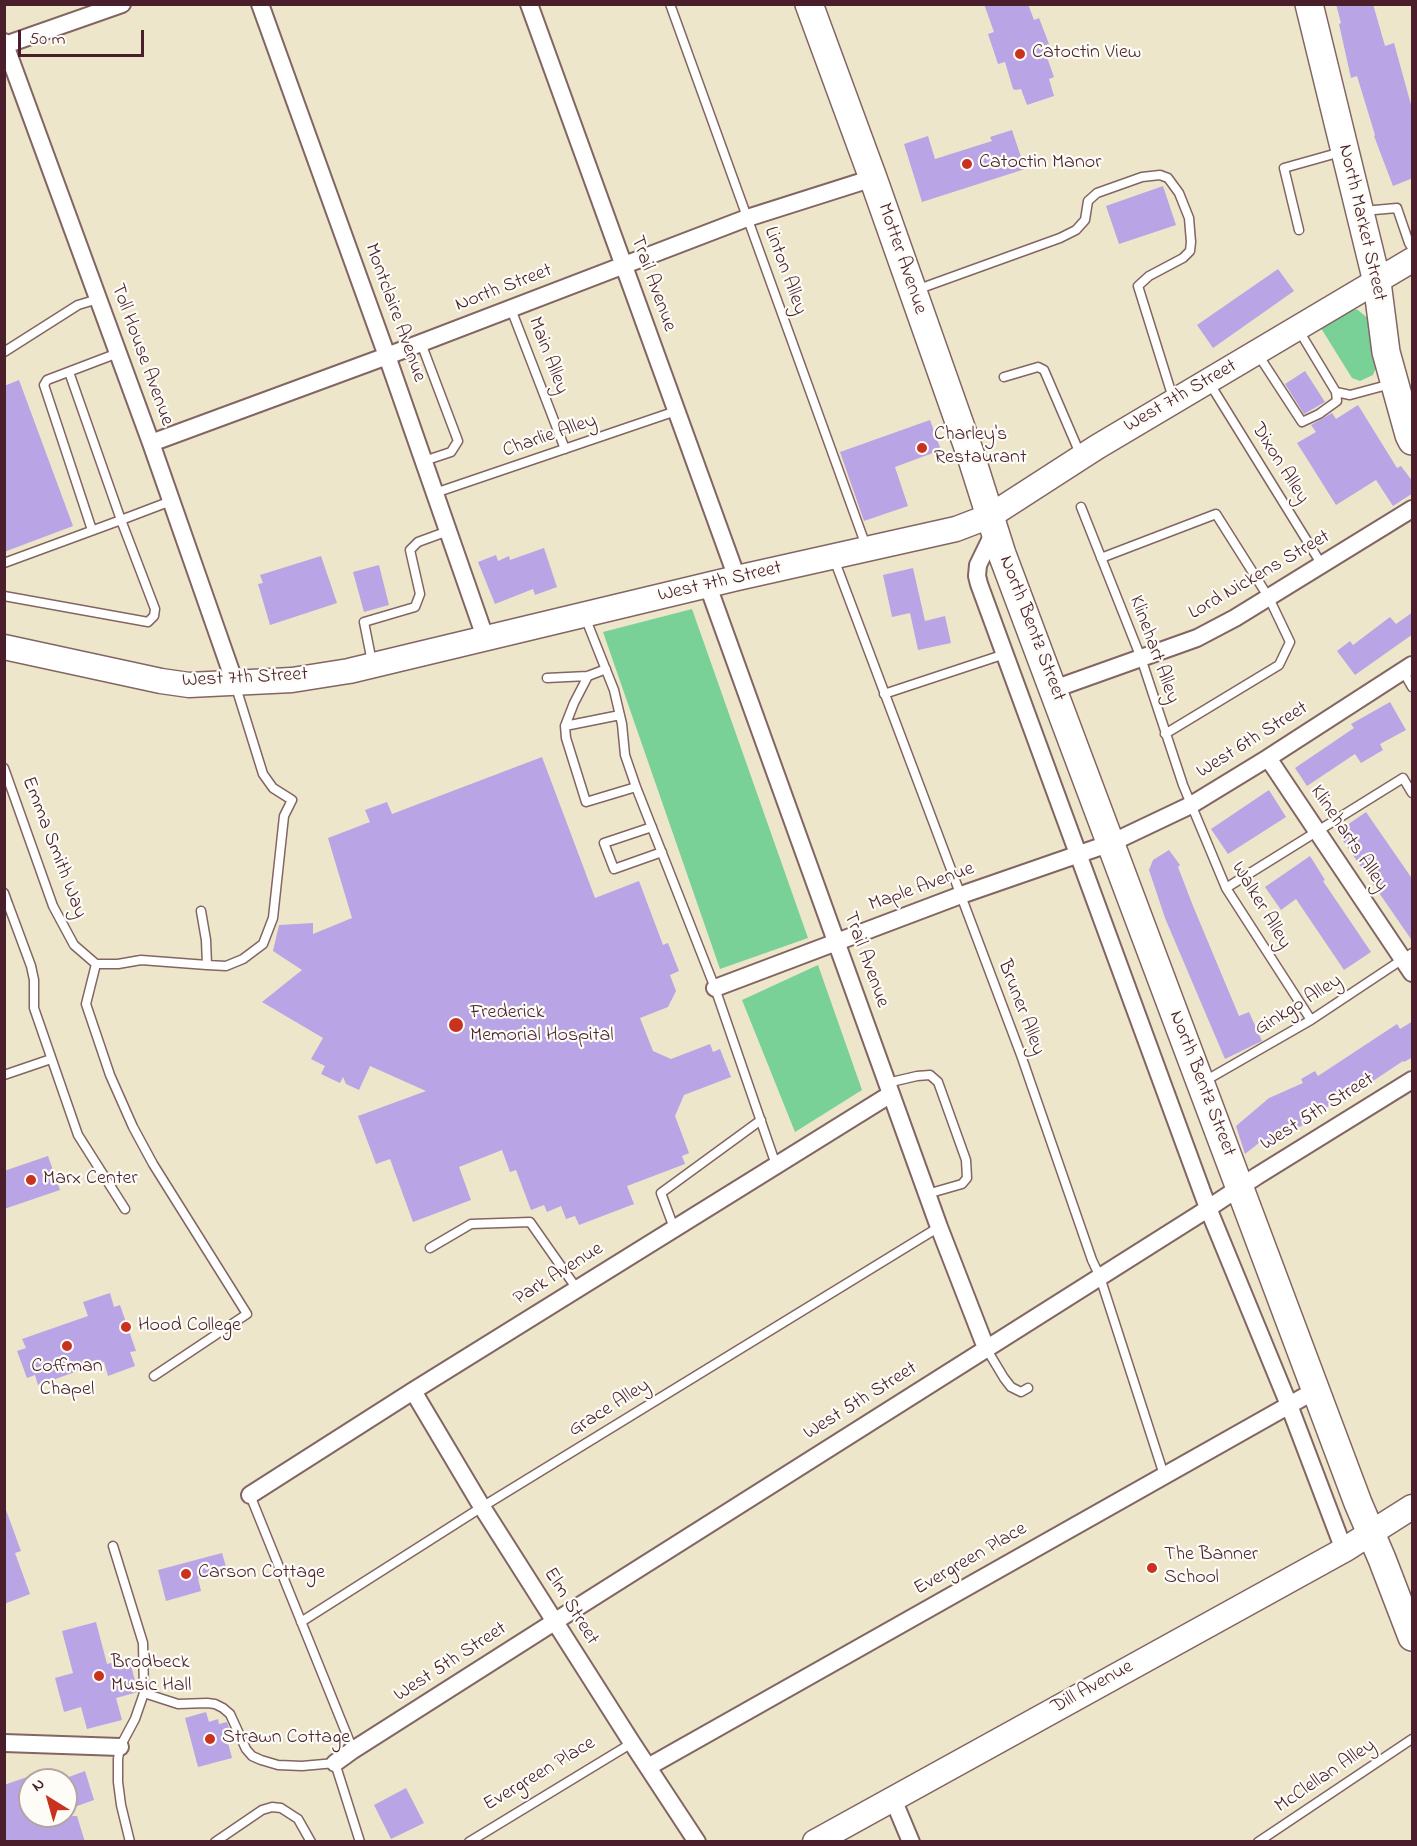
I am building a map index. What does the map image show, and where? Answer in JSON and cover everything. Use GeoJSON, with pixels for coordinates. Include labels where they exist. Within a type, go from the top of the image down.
{"type":"FeatureCollection","features":[{"type":"Feature","properties":{"kind":"main road","name":"Motter Avenue"},"geometry":{"type":"LineString","coordinates":[[809,4],[913,291],[992,523]]}},
{"type":"Feature","properties":{"kind":"main road","name":"North Market Street"},"geometry":{"type":"LineString","coordinates":[[1309,4],[1377,282],[1386,352],[1394,383],[1408,414],[1409,435],[1413,441]]}},
{"type":"Feature","properties":{"kind":"main road","name":"West 7th Street"},"geometry":{"type":"LineString","coordinates":[[5,649],[189,685],[292,680],[349,671],[736,578],[992,523],[1081,457],[1413,260]]}},
{"type":"Feature","properties":{"kind":"main road","name":"North Bentz Street"},"geometry":{"type":"LineString","coordinates":[[992,523],[1358,1503],[1413,1637]]}},
{"type":"Feature","properties":{"kind":"main road","name":"Dill Avenue"},"geometry":{"type":"LineString","coordinates":[[815,1842],[1344,1550],[1413,1508]]}},
{"type":"Feature","properties":{"kind":"street"},"geometry":{"type":"LineString","coordinates":[[5,44],[92,10],[122,4]]}},
{"type":"Feature","properties":{"kind":"street","name":"Montclaire Avenue"},"geometry":{"type":"LineString","coordinates":[[260,4],[387,356],[484,637]]}},
{"type":"Feature","properties":{"kind":"street","name":"Trail Avenue"},"geometry":{"type":"LineString","coordinates":[[529,4],[736,578]]}},
{"type":"Feature","properties":{"kind":"street","name":"Toll House Avenue"},"geometry":{"type":"LineString","coordinates":[[5,44],[151,443],[235,683]]}},
{"type":"Feature","properties":{"kind":"street","name":"North Street"},"geometry":{"type":"LineString","coordinates":[[151,443],[623,267],[747,218],[873,178]]}},
{"type":"Feature","properties":{"kind":"street","name":"Lord Nickens Street"},"geometry":{"type":"LineString","coordinates":[[1054,689],[1197,638],[1269,598],[1413,509]]}},
{"type":"Feature","properties":{"kind":"street","name":"North Bentz Street"},"geometry":{"type":"LineString","coordinates":[[992,523],[978,565],[977,576],[1208,1208],[1289,1405],[1344,1550]]}},
{"type":"Feature","properties":{"kind":"street","name":"Trail Avenue"},"geometry":{"type":"LineString","coordinates":[[708,586],[939,1227],[986,1348]]}},
{"type":"Feature","properties":{"kind":"street","name":"West 6th Street"},"geometry":{"type":"LineString","coordinates":[[1111,843],[1191,805],[1408,668]]}},
{"type":"Feature","properties":{"kind":"street","name":"Klineharts Alley"},"geometry":{"type":"LineString","coordinates":[[1268,758],[1410,962]]}},
{"type":"Feature","properties":{"kind":"street","name":"Maple Avenue"},"geometry":{"type":"LineString","coordinates":[[715,988],[961,895],[1111,843]]}},
{"type":"Feature","properties":{"kind":"street","name":"West 5th Street"},"geometry":{"type":"LineString","coordinates":[[335,1763],[352,1750],[1257,1176],[1413,1080]]}},
{"type":"Feature","properties":{"kind":"street","name":"Park Avenue"},"geometry":{"type":"LineString","coordinates":[[250,1495],[413,1390],[776,1165],[889,1088]]}},
{"type":"Feature","properties":{"kind":"street","name":"Elm Street"},"geometry":{"type":"LineString","coordinates":[[413,1390],[482,1508],[697,1842]]}},
{"type":"Feature","properties":{"kind":"street","name":"Evergreen Place"},"geometry":{"type":"LineString","coordinates":[[648,1767],[1316,1390]]}},
{"type":"Feature","properties":{"kind":"street"},"geometry":{"type":"LineString","coordinates":[[4,1743],[120,1747]]}},
{"type":"Feature","properties":{"kind":"street"},"geometry":{"type":"LineString","coordinates":[[893,1799],[911,1842]]}},
{"type":"Feature","properties":{"kind":"lane","name":"Linton Alley"},"geometry":{"type":"LineString","coordinates":[[670,4],[867,549]]}},
{"type":"Feature","properties":{"kind":"lane"},"geometry":{"type":"LineString","coordinates":[[1299,230],[1284,168],[1345,151]]}},
{"type":"Feature","properties":{"kind":"lane"},"geometry":{"type":"LineString","coordinates":[[913,291],[1060,238],[1076,230],[1085,220],[1089,201],[1097,193],[1142,177],[1160,175],[1168,177],[1179,193],[1189,218],[1190,251],[1183,258],[1149,276],[1138,286],[1174,401]]}},
{"type":"Feature","properties":{"kind":"lane"},"geometry":{"type":"LineString","coordinates":[[1360,212],[1397,208],[1409,243],[1413,248]]}},
{"type":"Feature","properties":{"kind":"lane"},"geometry":{"type":"LineString","coordinates":[[4,352],[78,305],[98,298]]}},
{"type":"Feature","properties":{"kind":"lane","name":"Main Alley"},"geometry":{"type":"LineString","coordinates":[[511,309],[565,449]]}},
{"type":"Feature","properties":{"kind":"lane"},"geometry":{"type":"LineString","coordinates":[[1257,353],[1302,422],[1319,414],[1336,401],[1336,392],[1297,329]]}},
{"type":"Feature","properties":{"kind":"lane"},"geometry":{"type":"LineString","coordinates":[[421,343],[458,441],[451,452],[424,461]]}},
{"type":"Feature","properties":{"kind":"lane"},"geometry":{"type":"LineString","coordinates":[[93,530],[44,386],[47,380],[118,353]]}},
{"type":"Feature","properties":{"kind":"lane"},"geometry":{"type":"LineString","coordinates":[[1004,377],[1038,367],[1044,370],[1081,457]]}},
{"type":"Feature","properties":{"kind":"lane"},"geometry":{"type":"LineString","coordinates":[[4,596],[148,622],[154,616],[155,609],[69,372]]}},
{"type":"Feature","properties":{"kind":"lane","name":"Dixon Alley"},"geometry":{"type":"LineString","coordinates":[[1209,381],[1322,565]]}},
{"type":"Feature","properties":{"kind":"lane"},"geometry":{"type":"LineString","coordinates":[[1336,392],[1350,395],[1394,383]]}},
{"type":"Feature","properties":{"kind":"lane","name":"Charlie Alley"},"geometry":{"type":"LineString","coordinates":[[435,494],[676,411]]}},
{"type":"Feature","properties":{"kind":"lane"},"geometry":{"type":"LineString","coordinates":[[4,563],[171,501]]}},
{"type":"Feature","properties":{"kind":"lane","name":"Klinehart Alley"},"geometry":{"type":"LineString","coordinates":[[1081,507],[1141,657],[1165,734],[1191,805]]}},
{"type":"Feature","properties":{"kind":"lane"},"geometry":{"type":"LineString","coordinates":[[1101,558],[1216,514],[1269,598],[1290,642],[1278,665],[1165,734]]}},
{"type":"Feature","properties":{"kind":"lane"},"geometry":{"type":"LineString","coordinates":[[372,665],[364,622],[415,607],[420,594],[410,550],[418,542],[448,531]]}},
{"type":"Feature","properties":{"kind":"lane","name":"Bruner Alley"},"geometry":{"type":"LineString","coordinates":[[833,556],[961,895],[1100,1277],[1164,1475]]}},
{"type":"Feature","properties":{"kind":"lane"},"geometry":{"type":"LineString","coordinates":[[584,615],[614,690],[625,755],[636,787],[715,988],[776,1165]]}},
{"type":"Feature","properties":{"kind":"lane"},"geometry":{"type":"LineString","coordinates":[[884,694],[1005,654]]}},
{"type":"Feature","properties":{"kind":"lane"},"geometry":{"type":"LineString","coordinates":[[1408,668],[1413,687]]}},
{"type":"Feature","properties":{"kind":"lane"},"geometry":{"type":"LineString","coordinates":[[547,678],[588,676],[606,669]]}},
{"type":"Feature","properties":{"kind":"lane"},"geometry":{"type":"LineString","coordinates":[[588,676],[565,726],[566,738],[586,802],[636,787]]}},
{"type":"Feature","properties":{"kind":"lane"},"geometry":{"type":"LineString","coordinates":[[154,1376],[247,1314],[153,1164],[133,1127],[110,1075],[86,1004],[96,964],[118,964],[141,960],[226,966],[243,958],[263,944],[273,918],[284,816],[292,800],[273,788],[263,774],[235,683]]}},
{"type":"Feature","properties":{"kind":"lane"},"geometry":{"type":"LineString","coordinates":[[565,726],[620,715]]}},
{"type":"Feature","properties":{"kind":"lane","name":"Emma Smith Way"},"geometry":{"type":"LineString","coordinates":[[4,768],[53,906],[74,945],[96,964]]}},
{"type":"Feature","properties":{"kind":"lane"},"geometry":{"type":"LineString","coordinates":[[1226,888],[1402,778],[1413,793]]}},
{"type":"Feature","properties":{"kind":"lane","name":"Walker Alley"},"geometry":{"type":"LineString","coordinates":[[1191,805],[1226,888],[1311,1020]]}},
{"type":"Feature","properties":{"kind":"lane"},"geometry":{"type":"LineString","coordinates":[[652,827],[604,843],[614,869],[662,852]]}},
{"type":"Feature","properties":{"kind":"lane"},"geometry":{"type":"LineString","coordinates":[[4,893],[6,905],[31,966],[34,980],[34,1008],[78,1135],[125,1209]]}},
{"type":"Feature","properties":{"kind":"lane"},"geometry":{"type":"LineString","coordinates":[[201,911],[207,965]]}},
{"type":"Feature","properties":{"kind":"lane","name":"Ginkgo Alley"},"geometry":{"type":"LineString","coordinates":[[1200,1084],[1410,962]]}},
{"type":"Feature","properties":{"kind":"lane"},"geometry":{"type":"LineString","coordinates":[[4,1075],[51,1059]]}},
{"type":"Feature","properties":{"kind":"lane"},"geometry":{"type":"LineString","coordinates":[[889,1088],[917,1076],[930,1075],[938,1082],[966,1160],[967,1178],[962,1184],[927,1194]]}},
{"type":"Feature","properties":{"kind":"lane"},"geometry":{"type":"LineString","coordinates":[[674,1228],[661,1192],[761,1120]]}},
{"type":"Feature","properties":{"kind":"lane"},"geometry":{"type":"LineString","coordinates":[[430,1248],[471,1224],[530,1222],[577,1289]]}},
{"type":"Feature","properties":{"kind":"lane","name":"Grace Alley"},"geometry":{"type":"LineString","coordinates":[[301,1622],[939,1227]]}},
{"type":"Feature","properties":{"kind":"lane"},"geometry":{"type":"LineString","coordinates":[[986,1348],[1011,1387],[1021,1392],[1028,1388]]}},
{"type":"Feature","properties":{"kind":"lane"},"geometry":{"type":"LineString","coordinates":[[250,1495],[352,1750]]}},
{"type":"Feature","properties":{"kind":"lane"},"geometry":{"type":"LineString","coordinates":[[113,1546],[143,1643],[144,1693],[135,1719],[120,1747],[118,1782],[130,1842]]}},
{"type":"Feature","properties":{"kind":"lane"},"geometry":{"type":"LineString","coordinates":[[144,1693],[178,1704],[214,1704],[223,1708],[230,1714],[246,1749],[261,1761],[278,1765],[302,1766],[335,1763],[360,1842]]}},
{"type":"Feature","properties":{"kind":"lane","name":"McClellan Alley"},"geometry":{"type":"LineString","coordinates":[[1258,1842],[1413,1739]]}},
{"type":"Feature","properties":{"kind":"lane","name":"Evergreen Place"},"geometry":{"type":"LineString","coordinates":[[469,1842],[632,1743]]}},
{"type":"Feature","properties":{"kind":"lane"},"geometry":{"type":"LineString","coordinates":[[215,1842],[262,1810],[272,1807],[281,1808],[298,1819],[311,1842]]}},
{"type":"Feature","properties":{"kind":"green space"},"geometry":{"type":"Polygon","coordinates":[[[1348,307],[1358,310],[1371,321],[1377,365],[1373,375],[1360,381],[1352,378],[1319,325],[1348,307]]]}},
{"type":"Feature","properties":{"kind":"green space"},"geometry":{"type":"Polygon","coordinates":[[[692,609],[808,938],[720,969],[603,632],[692,609]]]}},
{"type":"Feature","properties":{"kind":"green space"},"geometry":{"type":"Polygon","coordinates":[[[818,965],[862,1090],[795,1132],[742,1000],[818,965]]]}},
{"type":"Feature","properties":{"kind":"building","name":"Catoctin View"},"geometry":{"type":"Polygon","coordinates":[[[984,4],[1028,4],[1034,20],[1039,18],[1049,44],[1043,46],[1054,77],[1049,79],[1054,96],[1027,105],[1021,89],[1013,89],[1005,62],[998,64],[988,34],[994,32],[984,4]]]}},
{"type":"Feature","properties":{"kind":"building"},"geometry":{"type":"Polygon","coordinates":[[[1336,4],[1373,4],[1385,46],[1394,43],[1413,112],[1413,178],[1393,186],[1374,136],[1357,76],[1351,78],[1336,4]]]}},
{"type":"Feature","properties":{"kind":"building","name":"Catoctin Manor"},"geometry":{"type":"Polygon","coordinates":[[[1012,130],[1025,169],[922,202],[904,144],[928,136],[935,159],[992,141],[990,137],[1012,130]]]}},
{"type":"Feature","properties":{"kind":"building"},"geometry":{"type":"Polygon","coordinates":[[[1163,186],[1176,225],[1119,244],[1106,206],[1163,186]]]}},
{"type":"Feature","properties":{"kind":"building"},"geometry":{"type":"Polygon","coordinates":[[[1278,269],[1294,291],[1213,348],[1197,325],[1278,269]]]}},
{"type":"Feature","properties":{"kind":"building"},"geometry":{"type":"Polygon","coordinates":[[[1305,371],[1325,402],[1304,414],[1285,384],[1305,371]]]}},
{"type":"Feature","properties":{"kind":"building"},"geometry":{"type":"Polygon","coordinates":[[[19,380],[73,526],[4,552],[4,386],[19,380]]]}},
{"type":"Feature","properties":{"kind":"building"},"geometry":{"type":"Polygon","coordinates":[[[1358,405],[1397,468],[1401,466],[1413,482],[1413,493],[1393,506],[1376,480],[1336,505],[1297,443],[1316,432],[1311,425],[1332,413],[1336,419],[1358,405]]]}},
{"type":"Feature","properties":{"kind":"building"},"geometry":{"type":"Polygon","coordinates":[[[930,420],[941,450],[895,467],[908,506],[864,521],[840,452],[930,420]]]}},
{"type":"Feature","properties":{"kind":"building"},"geometry":{"type":"Polygon","coordinates":[[[544,548],[557,587],[535,595],[533,589],[495,604],[478,562],[496,555],[498,561],[509,556],[510,560],[544,548]]]}},
{"type":"Feature","properties":{"kind":"building"},"geometry":{"type":"Polygon","coordinates":[[[321,556],[337,603],[270,625],[258,584],[263,583],[260,575],[321,556]]]}},
{"type":"Feature","properties":{"kind":"building"},"geometry":{"type":"Polygon","coordinates":[[[379,565],[389,605],[364,612],[353,572],[379,565]]]}},
{"type":"Feature","properties":{"kind":"building"},"geometry":{"type":"Polygon","coordinates":[[[913,568],[925,621],[945,616],[951,643],[918,650],[910,613],[892,617],[883,575],[913,568]]]}},
{"type":"Feature","properties":{"kind":"building"},"geometry":{"type":"Polygon","coordinates":[[[1413,612],[1413,634],[1355,675],[1337,651],[1350,641],[1353,645],[1390,617],[1396,624],[1413,612]]]}},
{"type":"Feature","properties":{"kind":"building"},"geometry":{"type":"Polygon","coordinates":[[[1390,702],[1406,730],[1380,744],[1383,750],[1361,763],[1355,754],[1307,786],[1295,768],[1354,728],[1351,724],[1390,702]]]}},
{"type":"Feature","properties":{"kind":"building"},"geometry":{"type":"Polygon","coordinates":[[[542,757],[595,898],[639,881],[663,945],[668,943],[679,971],[670,975],[676,991],[668,1007],[640,1018],[653,1051],[671,1059],[710,1044],[713,1052],[720,1049],[731,1077],[684,1095],[675,1116],[689,1153],[682,1156],[685,1164],[627,1186],[634,1204],[579,1225],[575,1216],[566,1219],[561,1206],[547,1212],[544,1205],[531,1210],[516,1170],[510,1172],[502,1150],[459,1167],[471,1200],[413,1222],[390,1159],[376,1164],[358,1116],[426,1091],[370,1066],[359,1090],[346,1084],[343,1077],[340,1083],[321,1074],[325,1066],[311,1059],[323,1038],[262,1002],[302,970],[273,951],[279,925],[313,923],[313,934],[352,918],[328,838],[370,822],[365,810],[387,802],[392,814],[542,757]]]}},
{"type":"Feature","properties":{"kind":"building"},"geometry":{"type":"Polygon","coordinates":[[[1269,790],[1286,817],[1228,854],[1211,829],[1269,790]]]}},
{"type":"Feature","properties":{"kind":"building"},"geometry":{"type":"Polygon","coordinates":[[[1366,812],[1413,880],[1413,942],[1337,832],[1366,812]]]}},
{"type":"Feature","properties":{"kind":"building"},"geometry":{"type":"Polygon","coordinates":[[[1169,850],[1180,865],[1178,867],[1193,906],[1239,1016],[1249,1012],[1262,1041],[1225,1059],[1165,918],[1149,870],[1153,860],[1169,850]]]}},
{"type":"Feature","properties":{"kind":"building"},"geometry":{"type":"Polygon","coordinates":[[[1310,856],[1325,880],[1323,881],[1371,952],[1344,970],[1296,899],[1281,910],[1265,887],[1310,856]]]}},
{"type":"Feature","properties":{"kind":"building"},"geometry":{"type":"Polygon","coordinates":[[[1413,1021],[1413,1057],[1302,1122],[1303,1125],[1268,1146],[1264,1139],[1245,1154],[1236,1126],[1269,1098],[1303,1083],[1301,1079],[1315,1071],[1318,1076],[1397,1024],[1400,1029],[1413,1021]]]}},
{"type":"Feature","properties":{"kind":"building","name":"Marx Center"},"geometry":{"type":"Polygon","coordinates":[[[48,1156],[60,1190],[4,1209],[4,1171],[48,1156]]]}},
{"type":"Feature","properties":{"kind":"building"},"geometry":{"type":"Polygon","coordinates":[[[110,1293],[114,1307],[120,1305],[136,1351],[130,1352],[135,1366],[108,1376],[104,1362],[38,1385],[35,1375],[27,1378],[17,1351],[26,1348],[22,1339],[88,1316],[83,1302],[110,1293]]]}},
{"type":"Feature","properties":{"kind":"building"},"geometry":{"type":"Polygon","coordinates":[[[4,1510],[6,1510],[21,1551],[15,1553],[30,1594],[4,1604],[4,1510]]]}},
{"type":"Feature","properties":{"kind":"building","name":"Carson Cottage"},"geometry":{"type":"Polygon","coordinates":[[[222,1553],[227,1570],[198,1578],[201,1591],[166,1601],[158,1570],[222,1553]]]}},
{"type":"Feature","properties":{"kind":"building","name":"Brodbeck Music Hall"},"geometry":{"type":"Polygon","coordinates":[[[96,1622],[107,1664],[129,1658],[138,1692],[116,1698],[122,1720],[87,1729],[81,1707],[64,1712],[55,1678],[73,1673],[62,1631],[96,1622]]]}},
{"type":"Feature","properties":{"kind":"building","name":"Strawn Cottage"},"geometry":{"type":"Polygon","coordinates":[[[206,1712],[209,1722],[218,1719],[219,1724],[227,1722],[233,1738],[227,1739],[232,1758],[198,1767],[185,1718],[206,1712]]]}},
{"type":"Feature","properties":{"kind":"building"},"geometry":{"type":"Polygon","coordinates":[[[85,1771],[94,1800],[78,1806],[78,1774],[85,1771]]]}},
{"type":"Feature","properties":{"kind":"building"},"geometry":{"type":"Polygon","coordinates":[[[18,1780],[18,1828],[78,1828],[78,1819],[85,1842],[4,1842],[4,1785],[18,1780]]]}},
{"type":"Feature","properties":{"kind":"building"},"geometry":{"type":"Polygon","coordinates":[[[406,1788],[424,1823],[391,1839],[374,1805],[406,1788]]]}},
{"type":"Feature","properties":{"kind":"place","name":"Catoctin View"},"geometry":{"type":"Point","coordinates":[1020,54]}},
{"type":"Feature","properties":{"kind":"place","name":"Catoctin Manor"},"geometry":{"type":"Point","coordinates":[967,164]}},
{"type":"Feature","properties":{"kind":"place","name":"Charley's Restaurant"},"geometry":{"type":"Point","coordinates":[922,448]}},
{"type":"Feature","properties":{"kind":"place","name":"Frederick Memorial Hospital"},"geometry":{"type":"Point","coordinates":[456,1025]}},
{"type":"Feature","properties":{"kind":"place","name":"Marx Center"},"geometry":{"type":"Point","coordinates":[31,1180]}},
{"type":"Feature","properties":{"kind":"place","name":"Hood College"},"geometry":{"type":"Point","coordinates":[126,1327]}},
{"type":"Feature","properties":{"kind":"place","name":"Coffman Chapel"},"geometry":{"type":"Point","coordinates":[67,1346]}},
{"type":"Feature","properties":{"kind":"place","name":"The Banner School"},"geometry":{"type":"Point","coordinates":[1152,1568]}},
{"type":"Feature","properties":{"kind":"place","name":"Carson Cottage"},"geometry":{"type":"Point","coordinates":[186,1574]}},
{"type":"Feature","properties":{"kind":"place","name":"Brodbeck Music Hall"},"geometry":{"type":"Point","coordinates":[99,1676]}},
{"type":"Feature","properties":{"kind":"place","name":"Strawn Cottage"},"geometry":{"type":"Point","coordinates":[210,1739]}}]}
